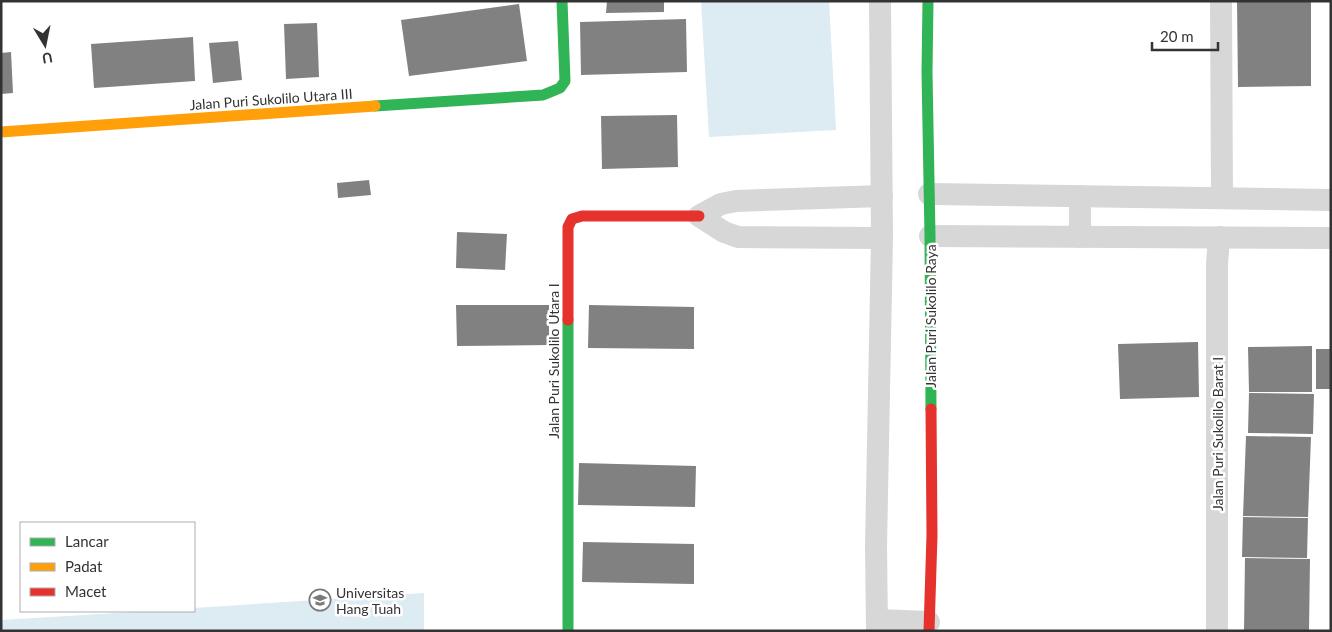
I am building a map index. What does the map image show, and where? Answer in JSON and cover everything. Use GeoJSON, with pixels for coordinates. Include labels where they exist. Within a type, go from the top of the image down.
{"type":"FeatureCollection","features":[{"type":"Feature","properties":{"kind":"street","name":"Jalan Puri Sukolilo Utara III"},"geometry":{"type":"LineString","coordinates":[[1,132],[543,95],[560,88],[565,81],[562,1]]}},
{"type":"Feature","properties":{"kind":"street"},"geometry":{"type":"LineString","coordinates":[[880,1],[882,238],[876,546],[877,625],[929,626]]}},
{"type":"Feature","properties":{"kind":"street","name":"Jalan Puri Sukolilo Raya"},"geometry":{"type":"LineString","coordinates":[[928,1],[927,72],[932,535],[929,626]]}},
{"type":"Feature","properties":{"kind":"street"},"geometry":{"type":"LineString","coordinates":[[1221,1],[1222,198]]}},
{"type":"Feature","properties":{"kind":"street"},"geometry":{"type":"LineString","coordinates":[[929,194],[1331,200]]}},
{"type":"Feature","properties":{"kind":"street"},"geometry":{"type":"LineString","coordinates":[[698,216],[721,204],[736,201],[882,196]]}},
{"type":"Feature","properties":{"kind":"street"},"geometry":{"type":"LineString","coordinates":[[1080,196],[1080,237]]}},
{"type":"Feature","properties":{"kind":"street","name":"Jalan Puri Sukolilo Utara I"},"geometry":{"type":"LineString","coordinates":[[568,631],[568,227],[572,219],[582,216],[698,216]]}},
{"type":"Feature","properties":{"kind":"street"},"geometry":{"type":"LineString","coordinates":[[698,216],[724,232],[738,237],[882,238]]}},
{"type":"Feature","properties":{"kind":"street"},"geometry":{"type":"LineString","coordinates":[[930,236],[1331,238]]}},
{"type":"Feature","properties":{"kind":"street","name":"Jalan Puri Sukolilo Barat I"},"geometry":{"type":"LineString","coordinates":[[1217,631],[1217,264],[1219,237]]}},
{"type":"Feature","properties":{"kind":"shaded area"},"geometry":{"type":"Polygon","coordinates":[[[701,1],[829,1],[836,130],[709,137],[701,1]]]}},
{"type":"Feature","properties":{"kind":"shaded area"},"geometry":{"type":"Polygon","coordinates":[[[424,593],[424,631],[1,631],[1,620],[133,612],[195,612],[195,608],[424,593]]]}},
{"type":"Feature","properties":{"kind":"building"},"geometry":{"type":"Polygon","coordinates":[[[607,1],[664,1],[664,12],[606,13],[607,1]]]}},
{"type":"Feature","properties":{"kind":"building"},"geometry":{"type":"Polygon","coordinates":[[[1237,1],[1311,1],[1311,86],[1238,87],[1237,1]]]}},
{"type":"Feature","properties":{"kind":"building"},"geometry":{"type":"Polygon","coordinates":[[[519,4],[527,61],[409,76],[401,20],[519,4]]]}},
{"type":"Feature","properties":{"kind":"building"},"geometry":{"type":"Polygon","coordinates":[[[686,19],[687,72],[581,75],[580,22],[686,19]]]}},
{"type":"Feature","properties":{"kind":"building"},"geometry":{"type":"Polygon","coordinates":[[[317,23],[319,77],[286,79],[284,24],[317,23]]]}},
{"type":"Feature","properties":{"kind":"building"},"geometry":{"type":"Polygon","coordinates":[[[193,37],[195,81],[94,88],[91,44],[193,37]]]}},
{"type":"Feature","properties":{"kind":"building"},"geometry":{"type":"Polygon","coordinates":[[[238,41],[242,80],[213,83],[209,43],[238,41]]]}},
{"type":"Feature","properties":{"kind":"building"},"geometry":{"type":"Polygon","coordinates":[[[11,52],[13,93],[1,94],[1,53],[11,52]]]}},
{"type":"Feature","properties":{"kind":"building"},"geometry":{"type":"Polygon","coordinates":[[[677,115],[678,167],[602,169],[601,116],[677,115]]]}},
{"type":"Feature","properties":{"kind":"building"},"geometry":{"type":"Polygon","coordinates":[[[369,180],[371,195],[338,198],[337,183],[369,180]]]}},
{"type":"Feature","properties":{"kind":"building"},"geometry":{"type":"Polygon","coordinates":[[[457,232],[507,234],[505,270],[456,268],[457,232]]]}},
{"type":"Feature","properties":{"kind":"building"},"geometry":{"type":"Polygon","coordinates":[[[456,305],[549,305],[549,345],[457,346],[456,305]]]}},
{"type":"Feature","properties":{"kind":"building"},"geometry":{"type":"Polygon","coordinates":[[[589,305],[694,307],[694,349],[588,348],[589,305]]]}},
{"type":"Feature","properties":{"kind":"building"},"geometry":{"type":"Polygon","coordinates":[[[1198,342],[1199,397],[1120,399],[1118,344],[1198,342]]]}},
{"type":"Feature","properties":{"kind":"building"},"geometry":{"type":"Polygon","coordinates":[[[1312,346],[1312,392],[1249,392],[1248,347],[1312,346]]]}},
{"type":"Feature","properties":{"kind":"building"},"geometry":{"type":"Polygon","coordinates":[[[1316,349],[1331,349],[1331,389],[1316,389],[1316,349]]]}},
{"type":"Feature","properties":{"kind":"building"},"geometry":{"type":"Polygon","coordinates":[[[1249,393],[1314,394],[1313,434],[1248,433],[1249,393]]]}},
{"type":"Feature","properties":{"kind":"building"},"geometry":{"type":"Polygon","coordinates":[[[1246,436],[1311,437],[1308,517],[1243,516],[1246,436]]]}},
{"type":"Feature","properties":{"kind":"building"},"geometry":{"type":"Polygon","coordinates":[[[579,463],[696,466],[695,507],[578,505],[579,463]]]}},
{"type":"Feature","properties":{"kind":"building"},"geometry":{"type":"Polygon","coordinates":[[[1243,517],[1308,518],[1307,558],[1242,557],[1243,517]]]}},
{"type":"Feature","properties":{"kind":"building"},"geometry":{"type":"Polygon","coordinates":[[[583,542],[694,544],[694,584],[582,582],[583,542]]]}},
{"type":"Feature","properties":{"kind":"building"},"geometry":{"type":"Polygon","coordinates":[[[1245,558],[1310,559],[1309,631],[1244,631],[1245,558]]]}},
{"type":"Feature","properties":{"kind":"traffic: fast"},"geometry":{"type":"LineString","coordinates":[[375,106],[543,95],[560,88],[565,81],[562,1]]}},
{"type":"Feature","properties":{"kind":"traffic: fast"},"geometry":{"type":"LineString","coordinates":[[928,1],[927,72],[931,409]]}},
{"type":"Feature","properties":{"kind":"traffic: fast"},"geometry":{"type":"LineString","coordinates":[[568,320],[568,631]]}},
{"type":"Feature","properties":{"kind":"traffic: slow"},"geometry":{"type":"LineString","coordinates":[[1,132],[375,106]]}},
{"type":"Feature","properties":{"kind":"traffic: jam"},"geometry":{"type":"LineString","coordinates":[[568,320],[568,227],[572,219],[582,216],[699,216]]}},
{"type":"Feature","properties":{"kind":"traffic: jam"},"geometry":{"type":"LineString","coordinates":[[929,631],[932,535],[931,409]]}},
{"type":"Feature","properties":{"kind":"place","name":"Universitas Hang Tuah"},"geometry":{"type":"Point","coordinates":[320,600]}}]}
